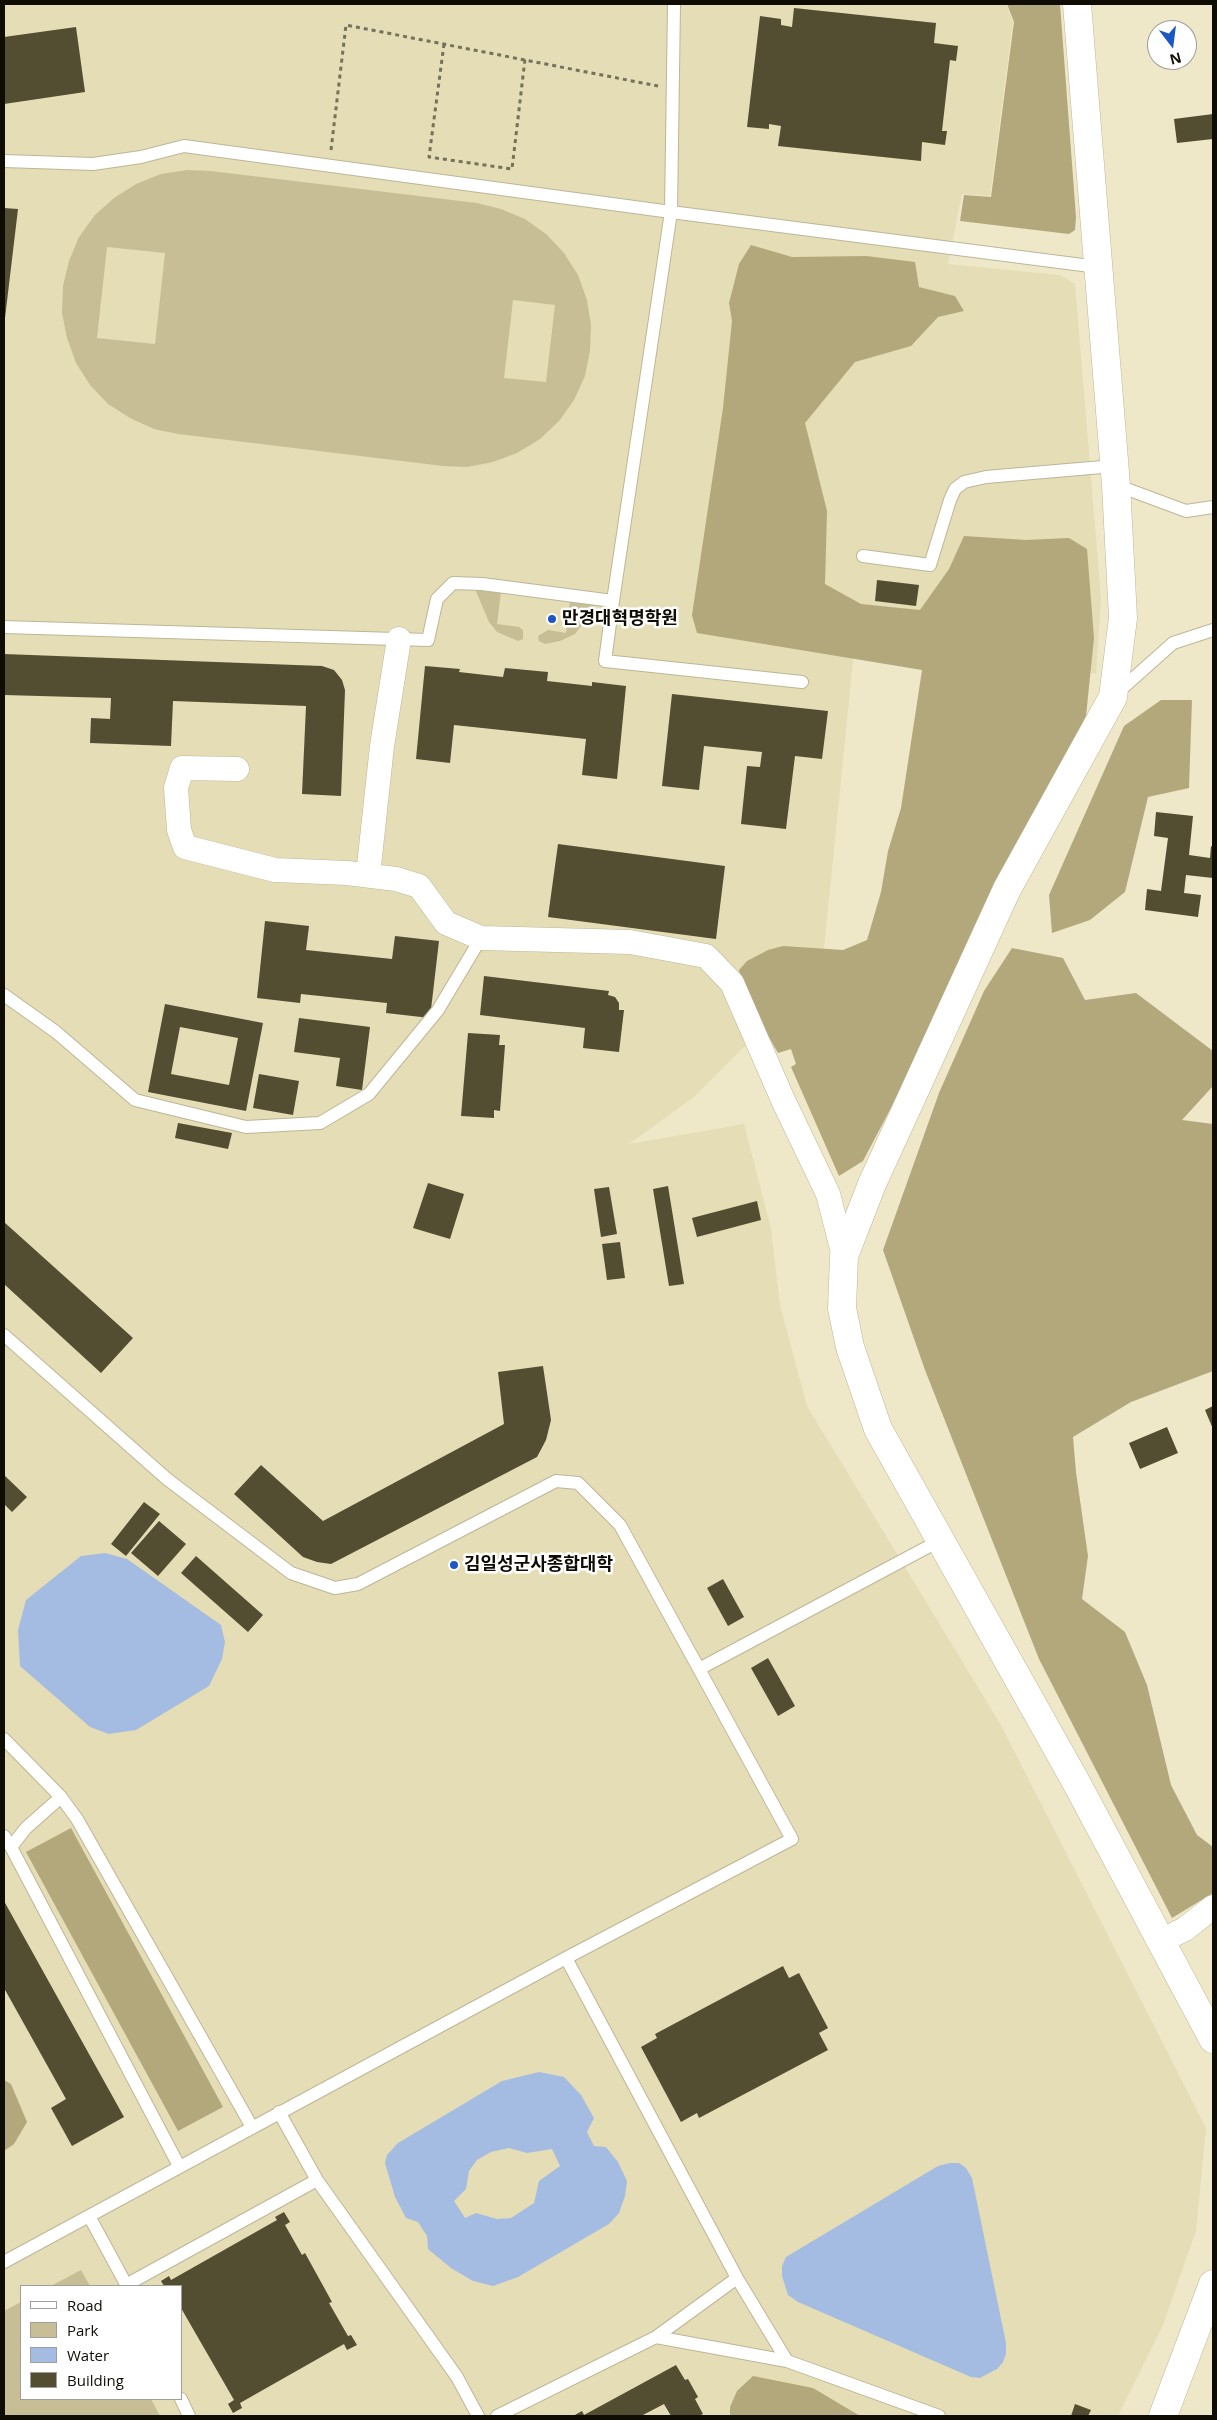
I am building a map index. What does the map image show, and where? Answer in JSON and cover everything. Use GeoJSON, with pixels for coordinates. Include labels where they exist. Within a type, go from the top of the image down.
{"type":"FeatureCollection","features":[{"type":"Feature","properties":{"kind":"main road"},"geometry":{"type":"LineString","coordinates":[[1077,4],[1115,476],[1123,618],[1113,697],[1007,889],[872,1184],[844,1256],[842,1308],[850,1347],[878,1429],[939,1541],[1076,1782],[1213,2039]]}},
{"type":"Feature","properties":{"kind":"main road"},"geometry":{"type":"LineString","coordinates":[[1162,2416],[1213,2284]]}},
{"type":"Feature","properties":{"kind":"street"},"geometry":{"type":"LineString","coordinates":[[368,875],[382,746],[399,639]]}},
{"type":"Feature","properties":{"kind":"street"},"geometry":{"type":"LineString","coordinates":[[237,769],[182,768],[176,788],[179,830],[185,847],[276,870],[368,875],[396,879],[420,886],[446,923],[481,938],[630,942],[706,956],[732,983],[783,1100],[828,1194],[844,1256]]}},
{"type":"Feature","properties":{"kind":"street"},"geometry":{"type":"LineString","coordinates":[[1161,1941],[1185,1929],[1213,1907]]}},
{"type":"Feature","properties":{"kind":"lane"},"geometry":{"type":"LineString","coordinates":[[674,4],[671,212],[605,661],[802,682]]}},
{"type":"Feature","properties":{"kind":"lane"},"geometry":{"type":"LineString","coordinates":[[4,161],[93,164],[184,146],[671,212],[1098,267]]}},
{"type":"Feature","properties":{"kind":"lane"},"geometry":{"type":"LineString","coordinates":[[864,556],[930,565],[955,489],[964,482],[986,477],[1115,476],[1186,511],[1213,507]]}},
{"type":"Feature","properties":{"kind":"lane"},"geometry":{"type":"LineString","coordinates":[[4,627],[428,640],[437,599],[453,583],[482,584],[613,601]]}},
{"type":"Feature","properties":{"kind":"lane"},"geometry":{"type":"LineString","coordinates":[[1113,697],[1173,643],[1213,630]]}},
{"type":"Feature","properties":{"kind":"lane"},"geometry":{"type":"LineString","coordinates":[[4,995],[56,1032],[135,1100],[246,1127],[320,1123],[369,1094],[438,1010],[481,938]]}},
{"type":"Feature","properties":{"kind":"lane"},"geometry":{"type":"LineString","coordinates":[[4,1335],[167,1479],[291,1572],[336,1588],[358,1584],[556,1481],[578,1483],[620,1525],[792,1839],[279,2112],[4,2262]]}},
{"type":"Feature","properties":{"kind":"lane"},"geometry":{"type":"LineString","coordinates":[[700,1669],[939,1541]]}},
{"type":"Feature","properties":{"kind":"lane"},"geometry":{"type":"LineString","coordinates":[[4,1739],[61,1797],[77,1819],[252,2127]]}},
{"type":"Feature","properties":{"kind":"lane"},"geometry":{"type":"LineString","coordinates":[[61,1797],[7,1842],[180,2166]]}},
{"type":"Feature","properties":{"kind":"lane"},"geometry":{"type":"LineString","coordinates":[[566,1958],[737,2278],[787,2361]]}},
{"type":"Feature","properties":{"kind":"lane"},"geometry":{"type":"LineString","coordinates":[[279,2112],[316,2180],[457,2376],[478,2416]]}},
{"type":"Feature","properties":{"kind":"lane"},"geometry":{"type":"LineString","coordinates":[[128,2285],[316,2180]]}},
{"type":"Feature","properties":{"kind":"lane"},"geometry":{"type":"LineString","coordinates":[[89,2216],[125,2285]]}},
{"type":"Feature","properties":{"kind":"lane"},"geometry":{"type":"LineString","coordinates":[[497,2416],[656,2337],[737,2278]]}},
{"type":"Feature","properties":{"kind":"lane"},"geometry":{"type":"LineString","coordinates":[[656,2337],[787,2361],[939,2416]]}},
{"type":"Feature","properties":{"kind":"lane"},"geometry":{"type":"LineString","coordinates":[[181,2400],[189,2416]]}},
{"type":"Feature","properties":{"kind":"path"},"geometry":{"type":"LineString","coordinates":[[330,166],[346,25],[673,89]]}},
{"type":"Feature","properties":{"kind":"path"},"geometry":{"type":"LineString","coordinates":[[444,44],[429,157],[512,168],[525,59]]}},
{"type":"Feature","properties":{"kind":"shaded area"},"geometry":{"type":"Polygon","coordinates":[[[4,4],[1006,4],[1013,22],[990,196],[962,194],[948,264],[1060,275],[1075,284],[1101,598],[1096,674],[855,641],[822,969],[694,1097],[629,1144],[744,1124],[771,1229],[780,1305],[807,1406],[1001,1725],[1206,2128],[1196,2231],[1163,2325],[1118,2416],[4,2416],[4,4]]]}},
{"type":"Feature","properties":{"kind":"shaded area"},"geometry":{"type":"Polygon","coordinates":[[[1007,4],[1060,4],[1076,217],[1075,230],[1069,234],[960,221],[964,195],[991,197],[1014,22],[1007,4]]]}},
{"type":"Feature","properties":{"kind":"shaded area"},"geometry":{"type":"Polygon","coordinates":[[[751,245],[792,257],[866,256],[915,262],[919,287],[955,296],[964,311],[938,317],[911,346],[855,362],[805,423],[827,511],[825,584],[861,604],[920,610],[949,569],[964,536],[1026,540],[1069,538],[1087,549],[1094,638],[1086,716],[942,1011],[863,1161],[839,1176],[791,1067],[796,1064],[791,1049],[778,1053],[742,991],[739,970],[747,961],[768,950],[783,946],[843,950],[867,940],[881,892],[888,851],[901,808],[922,670],[697,633],[692,615],[723,408],[732,321],[729,303],[739,264],[751,245]]]}},
{"type":"Feature","properties":{"kind":"shaded area"},"geometry":{"type":"Polygon","coordinates":[[[1161,700],[1192,700],[1189,788],[1148,797],[1125,892],[1090,920],[1052,933],[1049,895],[1124,726],[1161,700]]]}},
{"type":"Feature","properties":{"kind":"shaded area"},"geometry":{"type":"Polygon","coordinates":[[[1012,948],[1063,958],[1085,1000],[1136,993],[1213,1051],[1213,1086],[1182,1120],[1213,1124],[1213,1371],[1131,1402],[1073,1437],[1088,1556],[1082,1599],[1125,1632],[1147,1685],[1171,1785],[1197,1835],[1213,1847],[1213,1893],[1172,1918],[1039,1659],[925,1370],[883,1250],[939,1093],[984,991],[1012,948]]]}},
{"type":"Feature","properties":{"kind":"shaded area"},"geometry":{"type":"Polygon","coordinates":[[[71,1828],[223,2107],[178,2131],[26,1852],[71,1828]]]}},
{"type":"Feature","properties":{"kind":"shaded area"},"geometry":{"type":"Polygon","coordinates":[[[4,2080],[11,2084],[27,2122],[14,2144],[4,2151],[4,2080]]]}},
{"type":"Feature","properties":{"kind":"shaded area"},"geometry":{"type":"Polygon","coordinates":[[[753,2376],[813,2388],[860,2416],[730,2416],[730,2407],[737,2391],[753,2376]]]}},
{"type":"Feature","properties":{"kind":"green space"},"geometry":{"type":"Polygon","coordinates":[[[187,170],[211,171],[477,203],[501,209],[525,219],[546,234],[564,253],[578,275],[587,300],[591,325],[590,351],[585,376],[574,400],[559,421],[540,439],[517,453],[493,462],[467,467],[443,466],[178,434],[154,429],[130,418],[108,404],[90,385],[76,363],[67,338],[62,313],[63,286],[69,261],[79,237],[95,215],[114,198],[136,184],[161,174],[187,170]],[[107,247],[97,338],[155,344],[165,253],[107,247]],[[513,300],[504,378],[546,382],[555,305],[513,300]]]}},
{"type":"Feature","properties":{"kind":"green space"},"geometry":{"type":"Polygon","coordinates":[[[475,589],[501,591],[497,624],[519,627],[523,630],[523,639],[518,641],[497,632],[489,622],[475,589]]]}},
{"type":"Feature","properties":{"kind":"green space"},"geometry":{"type":"Polygon","coordinates":[[[570,601],[594,605],[595,608],[575,634],[560,641],[545,644],[539,641],[538,636],[548,630],[566,633],[570,601]]]}},
{"type":"Feature","properties":{"kind":"green space"},"geometry":{"type":"Polygon","coordinates":[[[81,2270],[89,2285],[53,2285],[81,2270]]]}},
{"type":"Feature","properties":{"kind":"green space"},"geometry":{"type":"Polygon","coordinates":[[[20,2303],[20,2400],[152,2400],[160,2416],[4,2416],[4,2311],[20,2303]]]}},
{"type":"Feature","properties":{"kind":"water"},"geometry":{"type":"Polygon","coordinates":[[[105,1553],[127,1559],[221,1625],[225,1642],[222,1659],[209,1686],[136,1730],[109,1734],[90,1727],[20,1666],[18,1630],[26,1600],[81,1556],[105,1553]]]}},
{"type":"Feature","properties":{"kind":"water"},"geometry":{"type":"Polygon","coordinates":[[[539,2072],[564,2077],[581,2095],[594,2118],[587,2132],[594,2146],[606,2147],[618,2162],[627,2181],[625,2196],[619,2213],[609,2224],[518,2277],[493,2286],[473,2281],[451,2268],[428,2249],[427,2236],[418,2222],[406,2218],[395,2197],[385,2163],[387,2155],[398,2143],[502,2081],[539,2072]],[[509,2148],[491,2152],[477,2160],[469,2171],[466,2189],[454,2201],[465,2218],[476,2213],[497,2219],[511,2218],[534,2203],[539,2181],[560,2166],[552,2149],[527,2153],[509,2148]]]}},
{"type":"Feature","properties":{"kind":"water"},"geometry":{"type":"Polygon","coordinates":[[[959,2163],[966,2168],[972,2178],[1006,2343],[1006,2354],[1003,2362],[997,2369],[980,2378],[971,2377],[798,2302],[788,2295],[782,2276],[782,2266],[786,2257],[938,2166],[959,2163]]]}},
{"type":"Feature","properties":{"kind":"building"},"geometry":{"type":"Polygon","coordinates":[[[794,8],[936,23],[934,43],[958,46],[956,61],[950,60],[942,131],[947,131],[945,145],[922,142],[921,161],[778,146],[781,126],[769,124],[769,129],[747,127],[760,16],[781,19],[781,25],[792,27],[794,8]]]}},
{"type":"Feature","properties":{"kind":"building"},"geometry":{"type":"Polygon","coordinates":[[[76,27],[85,92],[4,104],[4,37],[76,27]]]}},
{"type":"Feature","properties":{"kind":"building"},"geometry":{"type":"Polygon","coordinates":[[[1213,114],[1213,139],[1177,143],[1174,119],[1213,114]]]}},
{"type":"Feature","properties":{"kind":"building"},"geometry":{"type":"Polygon","coordinates":[[[4,208],[18,209],[5,318],[4,318],[4,208]]]}},
{"type":"Feature","properties":{"kind":"building"},"geometry":{"type":"Polygon","coordinates":[[[877,580],[919,585],[916,606],[875,601],[877,580]]]}},
{"type":"Feature","properties":{"kind":"building"},"geometry":{"type":"Polygon","coordinates":[[[4,654],[322,666],[334,670],[342,680],[345,690],[341,796],[302,794],[306,706],[173,701],[171,746],[90,743],[91,718],[110,719],[111,698],[4,695],[4,654]]]}},
{"type":"Feature","properties":{"kind":"building"},"geometry":{"type":"Polygon","coordinates":[[[425,666],[460,669],[459,672],[503,677],[505,668],[548,672],[547,681],[592,686],[592,682],[626,686],[617,779],[582,775],[586,739],[454,725],[450,763],[416,759],[425,666]]]}},
{"type":"Feature","properties":{"kind":"building"},"geometry":{"type":"Polygon","coordinates":[[[672,694],[828,711],[822,759],[795,756],[786,829],[741,824],[747,766],[760,767],[762,752],[704,746],[699,790],[662,786],[672,694]]]}},
{"type":"Feature","properties":{"kind":"building"},"geometry":{"type":"Polygon","coordinates":[[[1156,812],[1193,816],[1189,855],[1210,858],[1211,846],[1213,847],[1213,878],[1186,875],[1184,893],[1201,895],[1198,917],[1145,910],[1147,889],[1161,891],[1168,838],[1154,836],[1156,812]]]}},
{"type":"Feature","properties":{"kind":"building"},"geometry":{"type":"Polygon","coordinates":[[[558,844],[725,866],[716,939],[548,917],[558,844]]]}},
{"type":"Feature","properties":{"kind":"building"},"geometry":{"type":"Polygon","coordinates":[[[265,921],[309,926],[306,950],[392,959],[395,936],[439,941],[430,1018],[386,1013],[387,1003],[301,994],[300,1003],[257,998],[265,921]]]}},
{"type":"Feature","properties":{"kind":"building"},"geometry":{"type":"Polygon","coordinates":[[[484,976],[609,991],[608,995],[615,997],[619,1003],[619,1010],[624,1010],[619,1052],[583,1048],[585,1028],[480,1015],[484,976]]]}},
{"type":"Feature","properties":{"kind":"building"},"geometry":{"type":"Polygon","coordinates":[[[165,1004],[263,1023],[246,1111],[148,1092],[165,1004]],[[180,1027],[171,1074],[229,1085],[238,1038],[180,1027]]]}},
{"type":"Feature","properties":{"kind":"building"},"geometry":{"type":"Polygon","coordinates":[[[299,1018],[370,1027],[362,1090],[336,1086],[340,1058],[294,1052],[299,1018]]]}},
{"type":"Feature","properties":{"kind":"building"},"geometry":{"type":"Polygon","coordinates":[[[468,1033],[500,1035],[499,1045],[505,1045],[500,1111],[494,1110],[494,1118],[461,1116],[468,1033]]]}},
{"type":"Feature","properties":{"kind":"building"},"geometry":{"type":"Polygon","coordinates":[[[259,1074],[299,1081],[293,1115],[253,1108],[259,1074]]]}},
{"type":"Feature","properties":{"kind":"building"},"geometry":{"type":"Polygon","coordinates":[[[178,1123],[232,1133],[228,1149],[175,1138],[178,1123]]]}},
{"type":"Feature","properties":{"kind":"building"},"geometry":{"type":"Polygon","coordinates":[[[428,1183],[464,1194],[450,1239],[413,1228],[428,1183]]]}},
{"type":"Feature","properties":{"kind":"building"},"geometry":{"type":"Polygon","coordinates":[[[668,1186],[684,1284],[669,1286],[653,1189],[668,1186]]]}},
{"type":"Feature","properties":{"kind":"building"},"geometry":{"type":"Polygon","coordinates":[[[609,1187],[617,1234],[601,1237],[594,1189],[609,1187]]]}},
{"type":"Feature","properties":{"kind":"building"},"geometry":{"type":"Polygon","coordinates":[[[757,1201],[761,1220],[697,1237],[692,1218],[757,1201]]]}},
{"type":"Feature","properties":{"kind":"building"},"geometry":{"type":"Polygon","coordinates":[[[4,1222],[133,1338],[101,1373],[4,1284],[4,1222]]]}},
{"type":"Feature","properties":{"kind":"building"},"geometry":{"type":"Polygon","coordinates":[[[620,1242],[625,1278],[607,1280],[602,1244],[620,1242]]]}},
{"type":"Feature","properties":{"kind":"building"},"geometry":{"type":"Polygon","coordinates":[[[543,1366],[551,1420],[546,1440],[537,1457],[331,1564],[303,1557],[234,1494],[261,1465],[323,1521],[504,1424],[498,1372],[543,1366]]]}},
{"type":"Feature","properties":{"kind":"building"},"geometry":{"type":"Polygon","coordinates":[[[1213,1406],[1213,1429],[1205,1410],[1213,1406]]]}},
{"type":"Feature","properties":{"kind":"building"},"geometry":{"type":"Polygon","coordinates":[[[1167,1427],[1178,1453],[1140,1469],[1129,1443],[1167,1427]]]}},
{"type":"Feature","properties":{"kind":"building"},"geometry":{"type":"Polygon","coordinates":[[[4,1475],[27,1497],[12,1512],[4,1504],[4,1475]]]}},
{"type":"Feature","properties":{"kind":"building"},"geometry":{"type":"Polygon","coordinates":[[[144,1502],[160,1514],[126,1556],[111,1544],[144,1502]]]}},
{"type":"Feature","properties":{"kind":"building"},"geometry":{"type":"Polygon","coordinates":[[[159,1521],[186,1544],[158,1576],[131,1553],[159,1521]]]}},
{"type":"Feature","properties":{"kind":"building"},"geometry":{"type":"Polygon","coordinates":[[[196,1556],[263,1615],[248,1632],[181,1573],[196,1556]]]}},
{"type":"Feature","properties":{"kind":"building"},"geometry":{"type":"Polygon","coordinates":[[[723,1579],[744,1617],[728,1626],[707,1588],[723,1579]]]}},
{"type":"Feature","properties":{"kind":"building"},"geometry":{"type":"Polygon","coordinates":[[[768,1658],[795,1706],[778,1716],[751,1668],[768,1658]]]}},
{"type":"Feature","properties":{"kind":"building"},"geometry":{"type":"Polygon","coordinates":[[[4,1901],[124,2117],[72,2146],[51,2108],[66,2099],[4,1988],[4,1901]]]}},
{"type":"Feature","properties":{"kind":"building"},"geometry":{"type":"Polygon","coordinates":[[[783,1966],[789,1978],[799,1973],[828,2028],[819,2033],[828,2050],[699,2118],[697,2113],[681,2122],[641,2047],[657,2038],[655,2034],[783,1966]]]}},
{"type":"Feature","properties":{"kind":"building"},"geometry":{"type":"Polygon","coordinates":[[[284,2212],[290,2222],[285,2225],[302,2255],[305,2253],[332,2302],[329,2303],[348,2336],[351,2335],[357,2345],[347,2350],[344,2344],[240,2403],[242,2408],[233,2413],[228,2404],[234,2400],[182,2310],[182,2285],[163,2285],[161,2281],[169,2276],[171,2280],[277,2220],[275,2217],[284,2212]]]}},
{"type":"Feature","properties":{"kind":"building"},"geometry":{"type":"Polygon","coordinates":[[[676,2365],[685,2380],[688,2379],[698,2397],[695,2399],[703,2414],[699,2416],[671,2416],[664,2404],[641,2416],[573,2416],[582,2411],[584,2415],[676,2365]]]}},
{"type":"Feature","properties":{"kind":"building"},"geometry":{"type":"Polygon","coordinates":[[[1075,2404],[1091,2410],[1088,2416],[1071,2416],[1075,2404]]]}},
{"type":"Feature","properties":{"kind":"place","name":"만경대혁명학원"},"geometry":{"type":"Point","coordinates":[552,619]}},
{"type":"Feature","properties":{"kind":"place","name":"김일성군사종합대학"},"geometry":{"type":"Point","coordinates":[454,1565]}}]}
